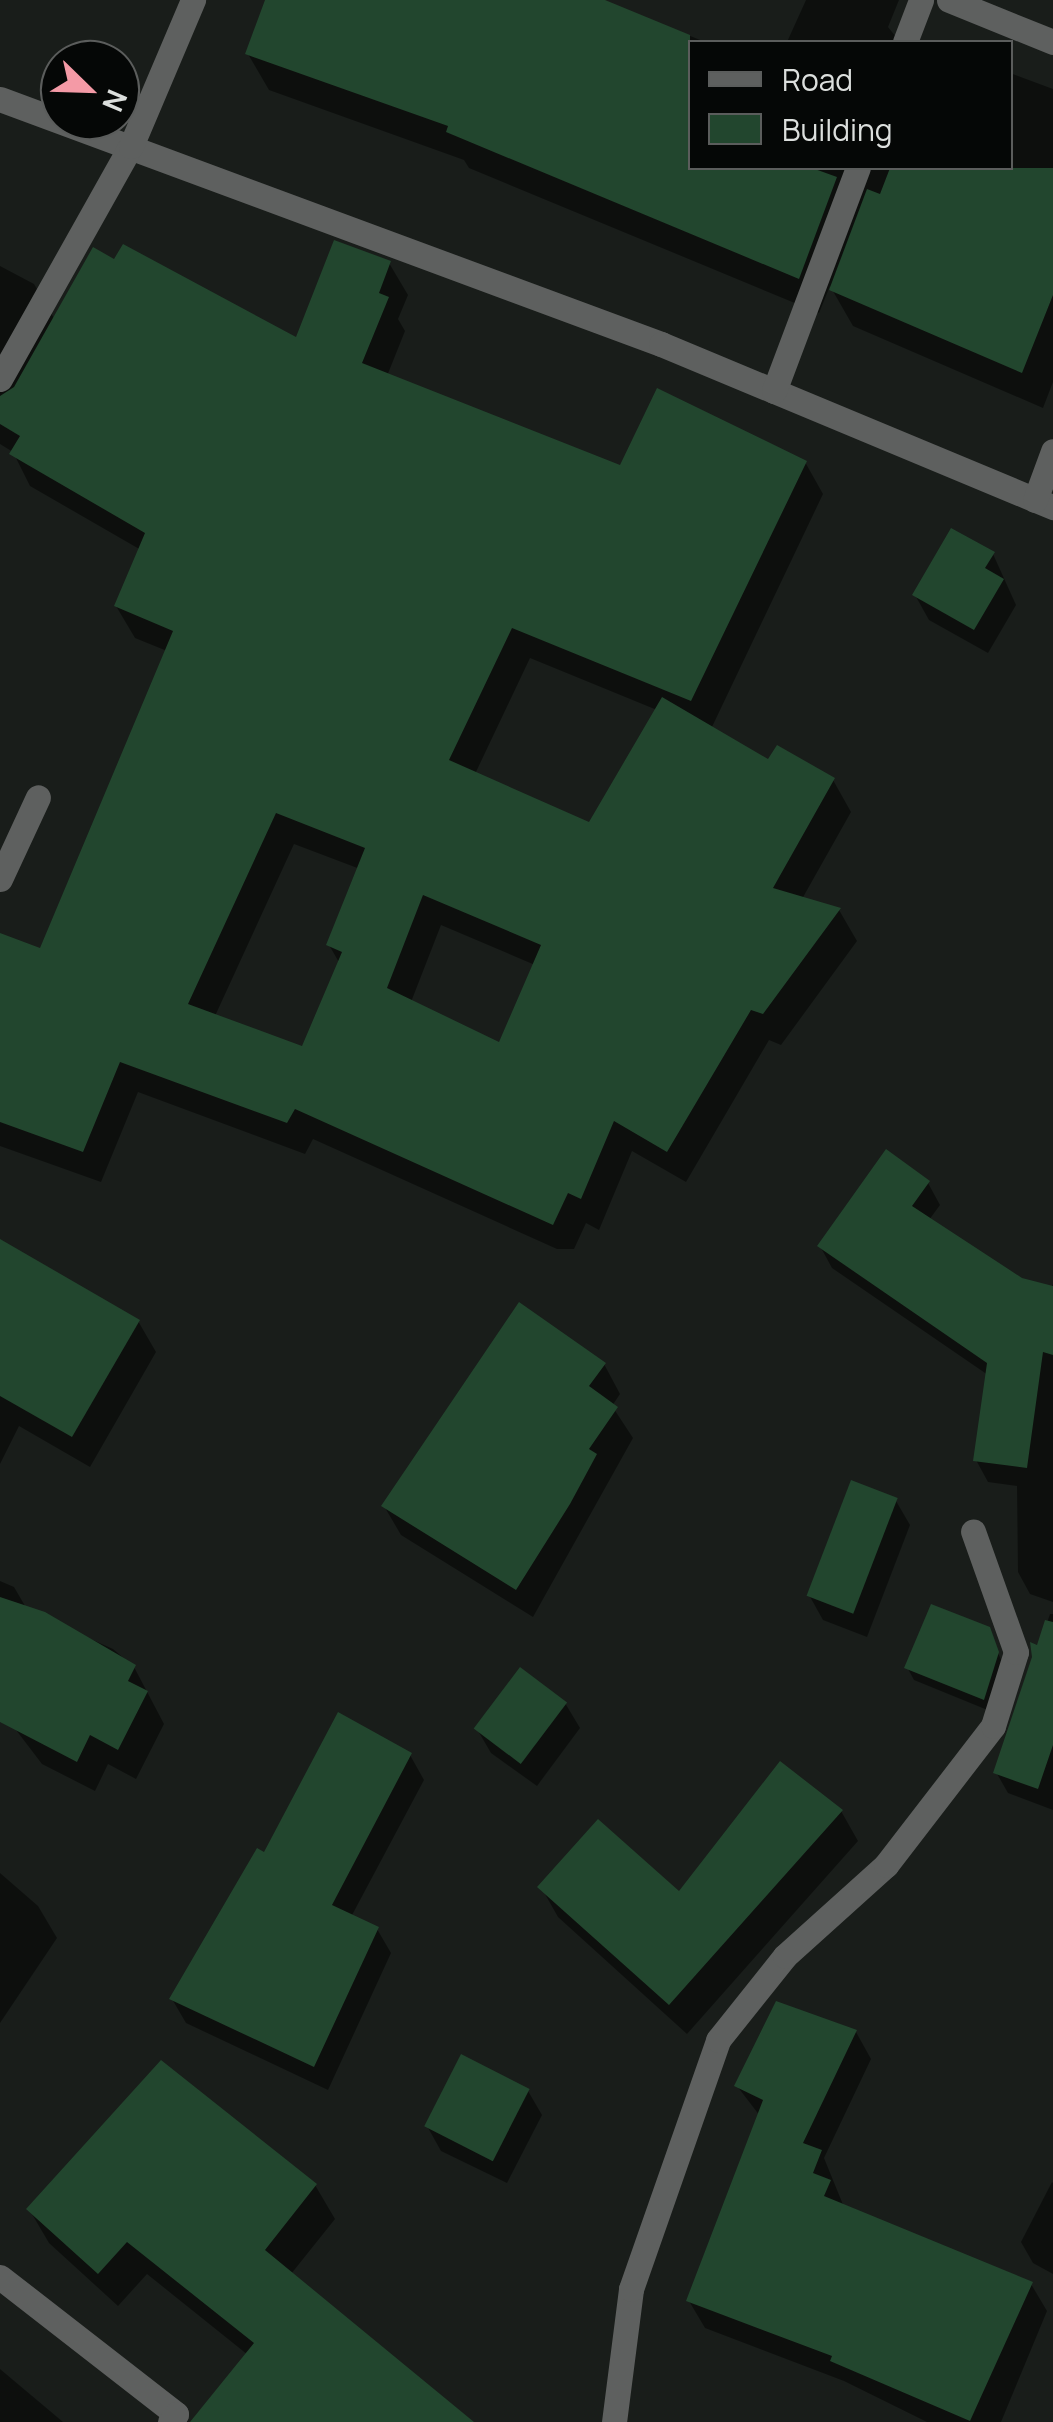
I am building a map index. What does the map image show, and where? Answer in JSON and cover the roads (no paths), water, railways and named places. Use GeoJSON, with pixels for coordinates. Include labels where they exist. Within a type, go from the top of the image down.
{"type":"FeatureCollection","features":[{"type":"Feature","properties":{"kind":"street"},"geometry":{"type":"LineString","coordinates":[[0,379],[132,146],[194,0]]}},
{"type":"Feature","properties":{"kind":"street"},"geometry":{"type":"LineString","coordinates":[[906,40],[921,0]]}},
{"type":"Feature","properties":{"kind":"street"},"geometry":{"type":"LineString","coordinates":[[949,0],[1053,42]]}},
{"type":"Feature","properties":{"kind":"street"},"geometry":{"type":"LineString","coordinates":[[0,99],[774,391],[1044,504],[1053,450]]}},
{"type":"Feature","properties":{"kind":"street"},"geometry":{"type":"LineString","coordinates":[[774,391],[857,170]]}},
{"type":"Feature","properties":{"kind":"street"},"geometry":{"type":"LineString","coordinates":[[0,879],[38,797]]}},
{"type":"Feature","properties":{"kind":"street"},"geometry":{"type":"LineString","coordinates":[[614,2422],[631,2290],[718,2040],[785,1956],[886,1864],[993,1726],[1016,1652],[973,1531]]}},
{"type":"Feature","properties":{"kind":"street"},"geometry":{"type":"LineString","coordinates":[[0,2277],[176,2414],[170,2422]]}}]}
